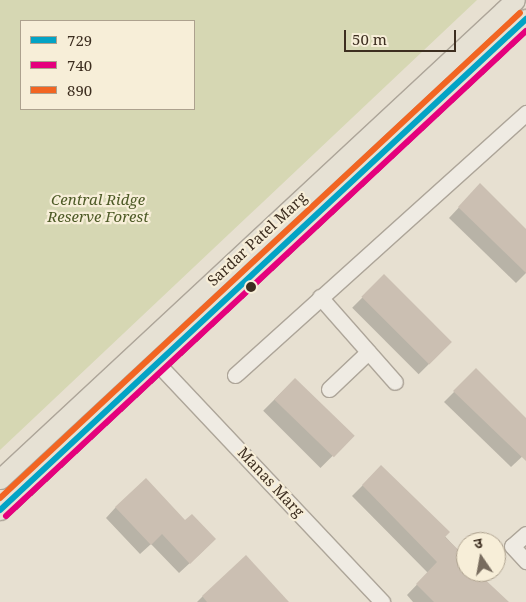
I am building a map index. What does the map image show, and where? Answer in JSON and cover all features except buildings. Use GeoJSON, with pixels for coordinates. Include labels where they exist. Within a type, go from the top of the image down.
{"type":"FeatureCollection","features":[{"type":"Feature","properties":{"kind":"main road","name":"Sardar Patel Marg"},"geometry":{"type":"LineString","coordinates":[[0,479],[515,0]]}},
{"type":"Feature","properties":{"kind":"main road","name":"Sardar Patel Marg"},"geometry":{"type":"LineString","coordinates":[[0,510],[526,19]]}},
{"type":"Feature","properties":{"kind":"street"},"geometry":{"type":"LineString","coordinates":[[235,375],[526,114]]}},
{"type":"Feature","properties":{"kind":"street"},"geometry":{"type":"LineString","coordinates":[[320,297],[395,382]]}},
{"type":"Feature","properties":{"kind":"street"},"geometry":{"type":"LineString","coordinates":[[329,390],[368,352]]}},
{"type":"Feature","properties":{"kind":"street","name":"Manas Marg"},"geometry":{"type":"LineString","coordinates":[[158,364],[382,602]]}},
{"type":"Feature","properties":{"kind":"street"},"geometry":{"type":"LineString","coordinates":[[526,534],[512,546],[526,561]]}},
{"type":"Feature","properties":{"kind":"green space","name":"Central Ridge Reserve Forest"},"geometry":{"type":"Polygon","coordinates":[[[0,0],[477,0],[0,450],[0,0]]]}},
{"type":"Feature","properties":{"kind":"transit line","name":"890"},"geometry":{"type":"LineString","coordinates":[[0,498],[520,13]]}},
{"type":"Feature","properties":{"kind":"transit line","name":"729"},"geometry":{"type":"LineString","coordinates":[[0,510],[526,19]]}},
{"type":"Feature","properties":{"kind":"transit line","name":"740"},"geometry":{"type":"LineString","coordinates":[[6,516],[526,31]]}}]}
